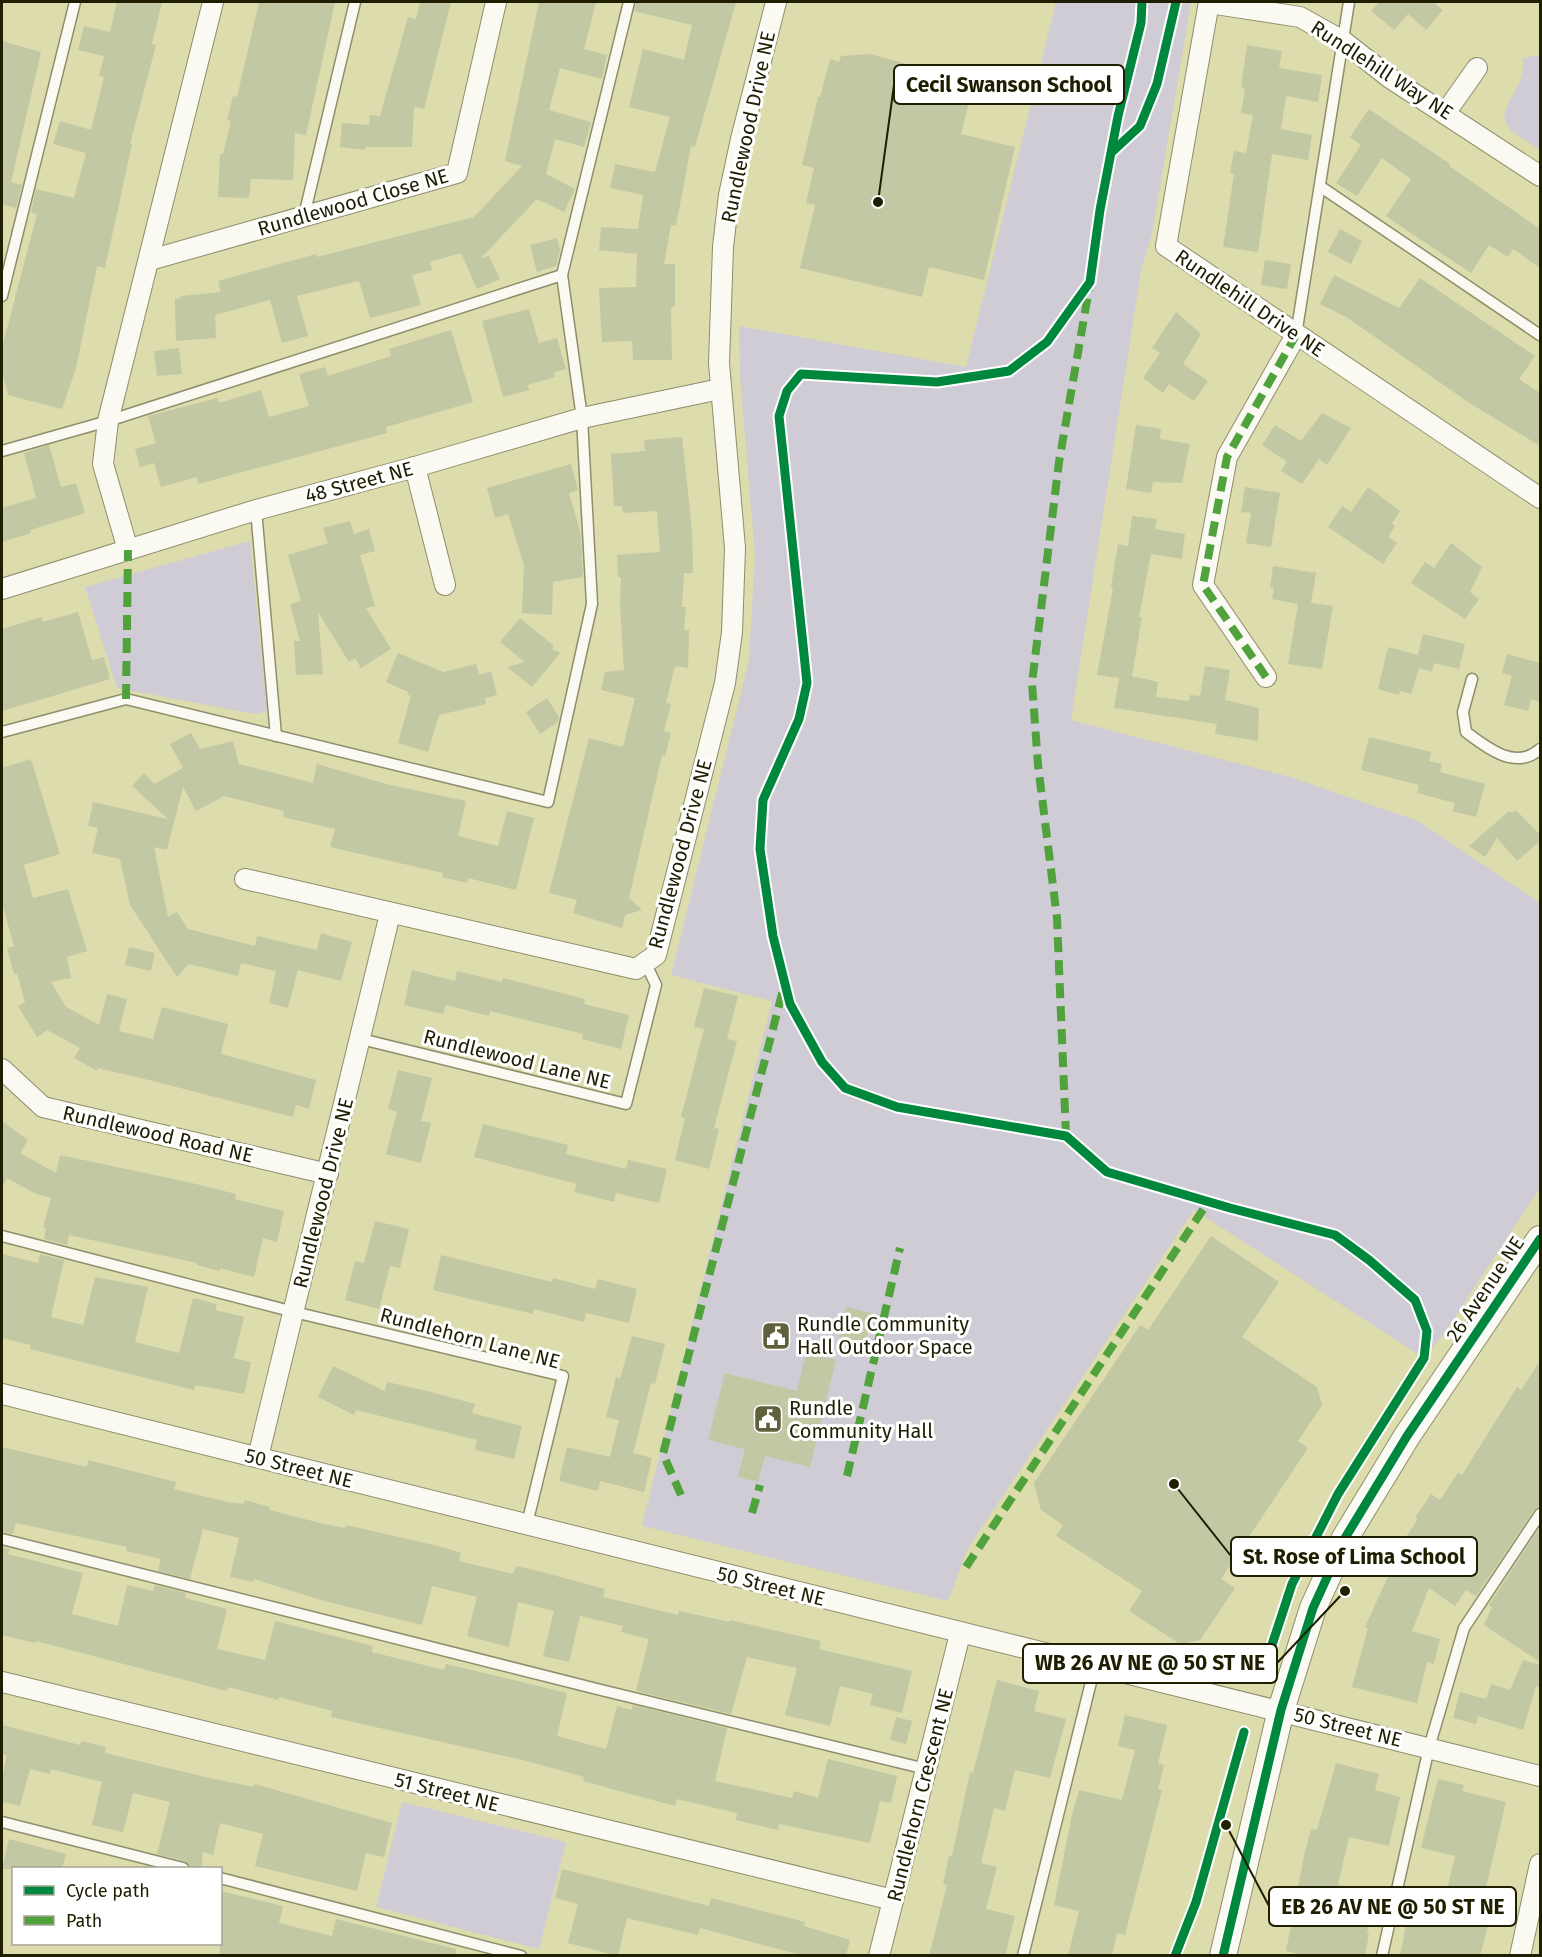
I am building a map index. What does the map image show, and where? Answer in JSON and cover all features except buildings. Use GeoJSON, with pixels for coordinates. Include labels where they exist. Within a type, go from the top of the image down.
{"type":"FeatureCollection","features":[{"type":"Feature","properties":{"kind":"street"},"geometry":{"type":"LineString","coordinates":[[128,550],[103,464],[108,421],[213,2]]}},
{"type":"Feature","properties":{"kind":"street","name":"Rundlewood Close NE"},"geometry":{"type":"LineString","coordinates":[[150,260],[457,173],[496,2]]}},
{"type":"Feature","properties":{"kind":"street","name":"Rundlewood Drive NE"},"geometry":{"type":"LineString","coordinates":[[258,1458],[390,914],[636,969],[656,955],[725,683],[732,632],[735,548],[720,389],[721,282],[729,195],[776,2]]}},
{"type":"Feature","properties":{"kind":"street","name":"Rundlehill Way NE"},"geometry":{"type":"LineString","coordinates":[[1209,2],[1300,17],[1343,41],[1390,78],[1446,112],[1540,176]]}},
{"type":"Feature","properties":{"kind":"street","name":"Rundlehill Drive NE"},"geometry":{"type":"LineString","coordinates":[[1209,2],[1166,246],[1540,498]]}},
{"type":"Feature","properties":{"kind":"street"},"geometry":{"type":"LineString","coordinates":[[1446,112],[1477,68]]}},
{"type":"Feature","properties":{"kind":"street"},"geometry":{"type":"LineString","coordinates":[[1266,678],[1203,585],[1227,457],[1296,335]]}},
{"type":"Feature","properties":{"kind":"street","name":"48 Street NE"},"geometry":{"type":"LineString","coordinates":[[2,588],[256,510],[415,467],[582,418],[720,389]]}},
{"type":"Feature","properties":{"kind":"street"},"geometry":{"type":"LineString","coordinates":[[415,467],[446,585]]}},
{"type":"Feature","properties":{"kind":"street"},"geometry":{"type":"LineString","coordinates":[[245,879],[390,914]]}},
{"type":"Feature","properties":{"kind":"street","name":"Rundlewood Road NE"},"geometry":{"type":"LineString","coordinates":[[2,1069],[43,1107],[328,1174]]}},
{"type":"Feature","properties":{"kind":"street","name":"26 Avenue NE"},"geometry":{"type":"LineString","coordinates":[[1223,1956],[1281,1710],[1313,1608],[1345,1538],[1407,1436],[1540,1239]]}},
{"type":"Feature","properties":{"kind":"street","name":"50 Street NE"},"geometry":{"type":"LineString","coordinates":[[2,1394],[960,1634],[1281,1710],[1540,1776]]}},
{"type":"Feature","properties":{"kind":"street","name":"Rundlehorn Crescent NE"},"geometry":{"type":"LineString","coordinates":[[879,1956],[960,1634]]}},
{"type":"Feature","properties":{"kind":"street","name":"51 Street NE"},"geometry":{"type":"LineString","coordinates":[[2,1682],[893,1900]]}},
{"type":"Feature","properties":{"kind":"street"},"geometry":{"type":"LineString","coordinates":[[1520,1956],[1540,1864]]}},
{"type":"Feature","properties":{"kind":"lane"},"geometry":{"type":"LineString","coordinates":[[2,296],[75,2]]}},
{"type":"Feature","properties":{"kind":"lane"},"geometry":{"type":"LineString","coordinates":[[304,216],[355,2]]}},
{"type":"Feature","properties":{"kind":"lane"},"geometry":{"type":"LineString","coordinates":[[2,732],[126,699],[548,802],[592,604],[582,418],[562,275],[629,2]]}},
{"type":"Feature","properties":{"kind":"lane"},"geometry":{"type":"LineString","coordinates":[[1296,335],[1349,2]]}},
{"type":"Feature","properties":{"kind":"lane"},"geometry":{"type":"LineString","coordinates":[[1321,187],[1540,335]]}},
{"type":"Feature","properties":{"kind":"lane"},"geometry":{"type":"LineString","coordinates":[[2,451],[108,421],[562,275]]}},
{"type":"Feature","properties":{"kind":"lane"},"geometry":{"type":"LineString","coordinates":[[256,510],[276,736]]}},
{"type":"Feature","properties":{"kind":"lane"},"geometry":{"type":"LineString","coordinates":[[1472,679],[1463,712],[1466,732],[1490,751],[1514,758],[1532,756],[1540,749]]}},
{"type":"Feature","properties":{"kind":"lane","name":"Rundlewood Lane NE"},"geometry":{"type":"LineString","coordinates":[[361,1039],[626,1104],[656,985],[645,962]]}},
{"type":"Feature","properties":{"kind":"lane"},"geometry":{"type":"LineString","coordinates":[[2,1236],[294,1312]]}},
{"type":"Feature","properties":{"kind":"lane","name":"Rundlehorn Lane NE"},"geometry":{"type":"LineString","coordinates":[[294,1312],[563,1376],[527,1524]]}},
{"type":"Feature","properties":{"kind":"lane"},"geometry":{"type":"LineString","coordinates":[[1382,1956],[1429,1748],[1464,1628],[1540,1514]]}},
{"type":"Feature","properties":{"kind":"lane"},"geometry":{"type":"LineString","coordinates":[[2,1539],[589,1688],[926,1769]]}},
{"type":"Feature","properties":{"kind":"lane"},"geometry":{"type":"LineString","coordinates":[[1023,1956],[1095,1666]]}},
{"type":"Feature","properties":{"kind":"lane"},"geometry":{"type":"LineString","coordinates":[[2,1822],[175,1867]]}},
{"type":"Feature","properties":{"kind":"lane"},"geometry":{"type":"LineString","coordinates":[[222,1879],[521,1956]]}},
{"type":"Feature","properties":{"kind":"shaded area"},"geometry":{"type":"Polygon","coordinates":[[[1056,2],[1191,2],[1152,233],[1141,271],[1071,720],[1290,777],[1418,821],[1540,903],[1540,1188],[1443,1335],[1424,1358],[1194,1210],[968,1548],[948,1601],[642,1526],[772,1001],[671,975],[749,661],[755,555],[740,377],[739,326],[966,367],[1056,2]]]}},
{"type":"Feature","properties":{"kind":"shaded area"},"geometry":{"type":"Polygon","coordinates":[[[1540,55],[1540,150],[1510,130],[1504,117],[1520,82],[1523,58],[1540,55]]]}},
{"type":"Feature","properties":{"kind":"shaded area"},"geometry":{"type":"Polygon","coordinates":[[[250,541],[267,711],[255,714],[117,688],[85,587],[250,541]]]}},
{"type":"Feature","properties":{"kind":"shaded area"},"geometry":{"type":"Polygon","coordinates":[[[402,1802],[566,1842],[539,1949],[376,1907],[402,1802]]]}},
{"type":"Feature","properties":{"kind":"marked path"},"geometry":{"type":"LineString","coordinates":[[1066,1136],[1057,918],[1038,765],[1032,683],[1059,462],[1089,289]]}},
{"type":"Feature","properties":{"kind":"marked path"},"geometry":{"type":"LineString","coordinates":[[1266,677],[1203,585],[1227,457],[1296,335]]}},
{"type":"Feature","properties":{"kind":"marked path"},"geometry":{"type":"LineString","coordinates":[[126,699],[128,550]]}},
{"type":"Feature","properties":{"kind":"marked path"},"geometry":{"type":"LineString","coordinates":[[681,1495],[663,1454],[784,986]]}},
{"type":"Feature","properties":{"kind":"marked path"},"geometry":{"type":"LineString","coordinates":[[966,1567],[1208,1202]]}},
{"type":"Feature","properties":{"kind":"marked path"},"geometry":{"type":"LineString","coordinates":[[847,1476],[900,1248]]}},
{"type":"Feature","properties":{"kind":"marked path"},"geometry":{"type":"LineString","coordinates":[[752,1513],[760,1485]]}},
{"type":"Feature","properties":{"kind":"cycle path"},"geometry":{"type":"LineString","coordinates":[[1142,2],[1141,23],[1118,116],[1100,210],[1090,282],[1047,342],[1009,371],[937,382],[801,374],[787,391],[779,416],[807,683],[799,719],[763,800],[760,849],[773,936],[790,1004],[822,1062],[845,1088],[897,1107],[1066,1136],[1107,1172],[1230,1208],[1335,1235],[1369,1260],[1415,1300],[1427,1331],[1424,1358],[1338,1494],[1292,1584],[1263,1672]]}},
{"type":"Feature","properties":{"kind":"cycle path"},"geometry":{"type":"LineString","coordinates":[[1113,151],[1140,126],[1157,84],[1176,2]]}},
{"type":"Feature","properties":{"kind":"cycle path"},"geometry":{"type":"LineString","coordinates":[[1223,1956],[1281,1710],[1313,1608],[1345,1538],[1407,1436],[1540,1239]]}},
{"type":"Feature","properties":{"kind":"cycle path"},"geometry":{"type":"LineString","coordinates":[[1175,1956],[1196,1902],[1244,1732]]}},
{"type":"Feature","properties":{"kind":"place","name":"Cecil Swanson School"},"geometry":{"type":"Point","coordinates":[878,202]}},
{"type":"Feature","properties":{"kind":"place","name":"Rundle Community Hall Outdoor Space"},"geometry":{"type":"Point","coordinates":[776,1336]}},
{"type":"Feature","properties":{"kind":"place","name":"Rundle Community Hall"},"geometry":{"type":"Point","coordinates":[768,1419]}},
{"type":"Feature","properties":{"kind":"place","name":"St. Rose of Lima School"},"geometry":{"type":"Point","coordinates":[1174,1484]}},
{"type":"Feature","properties":{"kind":"place","name":"WB 26 AV NE @ 50 ST NE"},"geometry":{"type":"Point","coordinates":[1345,1591]}},
{"type":"Feature","properties":{"kind":"place","name":"EB 26 AV NE @ 50 ST NE"},"geometry":{"type":"Point","coordinates":[1226,1825]}}]}
